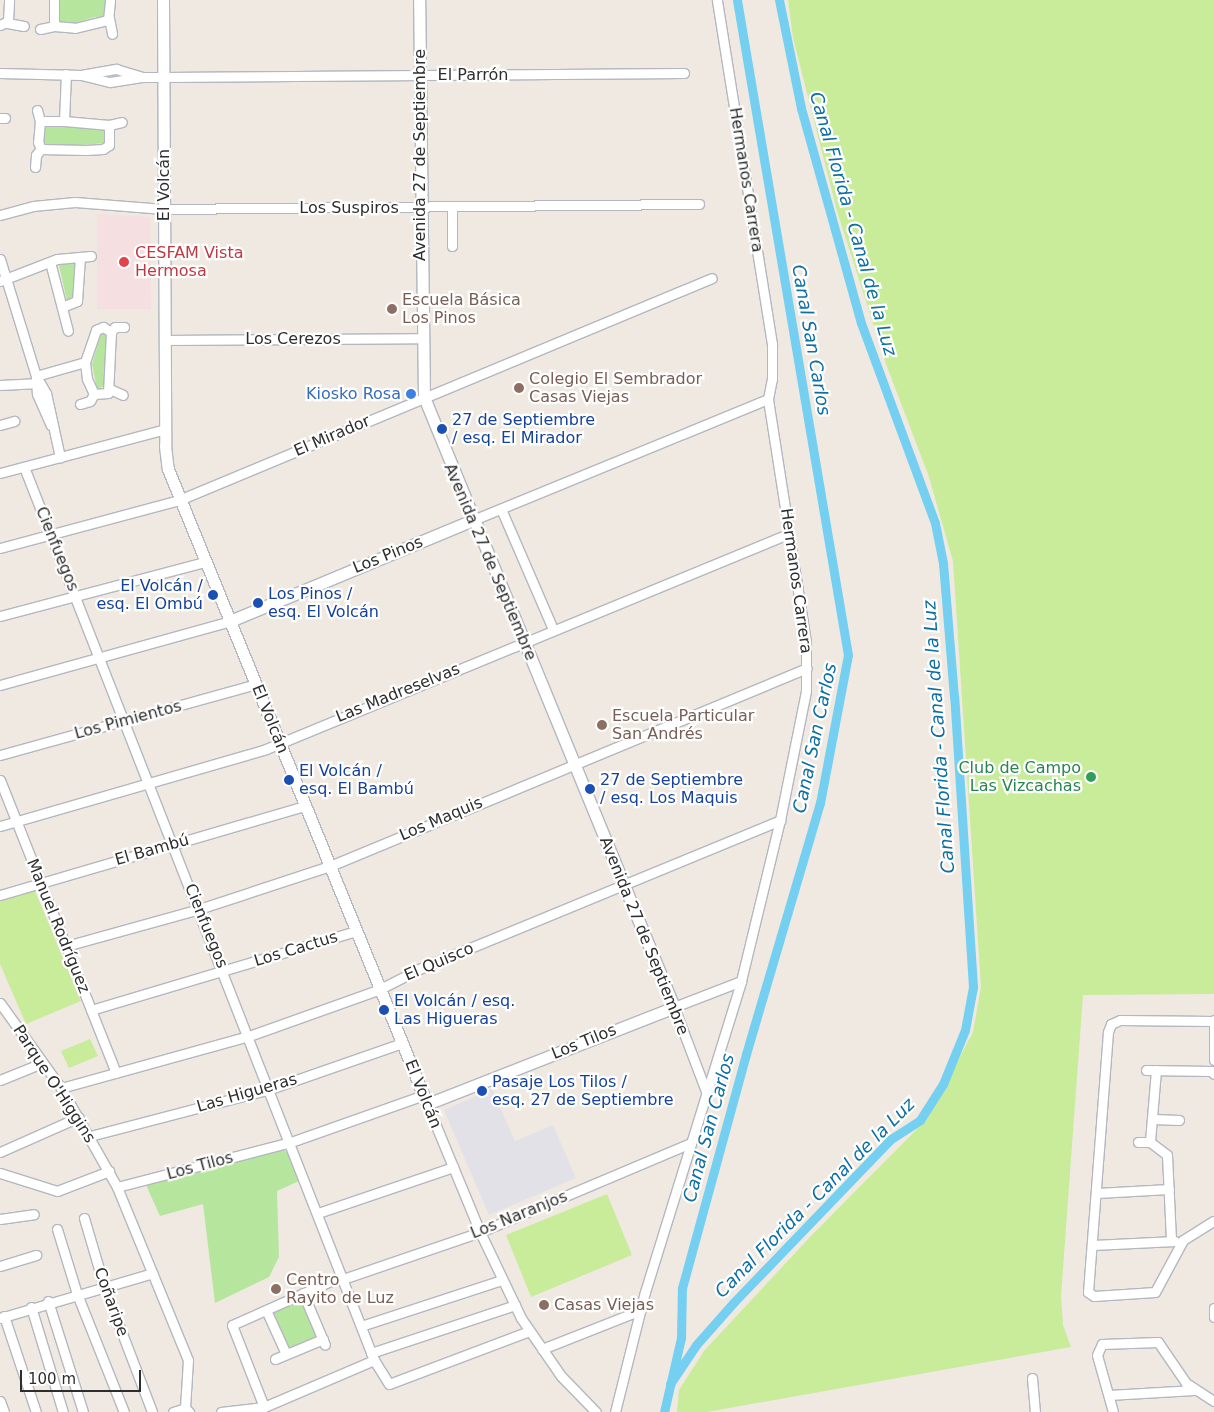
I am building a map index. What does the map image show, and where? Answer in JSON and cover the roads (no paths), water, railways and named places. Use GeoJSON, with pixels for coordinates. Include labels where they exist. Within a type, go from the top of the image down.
{"type":"FeatureCollection","features":[{"type":"Feature","properties":{"kind":"street"},"geometry":{"type":"LineString","coordinates":[[9,0],[4,24],[24,26]]}},
{"type":"Feature","properties":{"kind":"street"},"geometry":{"type":"LineString","coordinates":[[54,0],[54,26]]}},
{"type":"Feature","properties":{"kind":"street"},"geometry":{"type":"LineString","coordinates":[[110,0],[109,18],[112,34]]}},
{"type":"Feature","properties":{"kind":"street","name":"El Volcán"},"geometry":{"type":"LineString","coordinates":[[163,0],[165,429],[167,462],[179,500],[480,1232],[514,1305],[529,1330],[561,1376],[596,1412]]}},
{"type":"Feature","properties":{"kind":"street","name":"Avenida 27 de Septiembre"},"geometry":{"type":"LineString","coordinates":[[419,0],[421,338],[424,397],[708,1094]]}},
{"type":"Feature","properties":{"kind":"street","name":"Hermanos Carrera"},"geometry":{"type":"LineString","coordinates":[[615,1412],[640,1310],[691,1143],[708,1094],[741,981],[780,820],[806,691],[805,633],[768,399],[772,379],[772,344],[717,0]]}},
{"type":"Feature","properties":{"kind":"street"},"geometry":{"type":"LineString","coordinates":[[40,29],[54,26],[78,28],[109,18]]}},
{"type":"Feature","properties":{"kind":"street","name":"El Parrón"},"geometry":{"type":"LineString","coordinates":[[81,75],[116,69],[142,77]]}},
{"type":"Feature","properties":{"kind":"street","name":"El Parrón"},"geometry":{"type":"LineString","coordinates":[[0,73],[81,75],[110,82],[142,77],[684,73]]}},
{"type":"Feature","properties":{"kind":"street"},"geometry":{"type":"LineString","coordinates":[[64,121],[66,74]]}},
{"type":"Feature","properties":{"kind":"street"},"geometry":{"type":"LineString","coordinates":[[37,110],[40,121],[38,142],[41,150]]}},
{"type":"Feature","properties":{"kind":"street"},"geometry":{"type":"LineString","coordinates":[[40,121],[109,125],[122,122]]}},
{"type":"Feature","properties":{"kind":"street"},"geometry":{"type":"LineString","coordinates":[[41,150],[45,152],[103,149],[109,145],[109,125]]}},
{"type":"Feature","properties":{"kind":"street"},"geometry":{"type":"LineString","coordinates":[[35,167],[36,155],[41,150]]}},
{"type":"Feature","properties":{"kind":"street","name":"Los Suspiros"},"geometry":{"type":"LineString","coordinates":[[0,215],[59,203],[164,210],[699,204]]}},
{"type":"Feature","properties":{"kind":"street"},"geometry":{"type":"LineString","coordinates":[[452,207],[452,246]]}},
{"type":"Feature","properties":{"kind":"street"},"geometry":{"type":"LineString","coordinates":[[3,280],[50,262],[92,256]]}},
{"type":"Feature","properties":{"kind":"street"},"geometry":{"type":"LineString","coordinates":[[62,307],[77,301],[80,257]]}},
{"type":"Feature","properties":{"kind":"street"},"geometry":{"type":"LineString","coordinates":[[0,259],[3,280],[36,379],[46,392],[51,425],[60,457]]}},
{"type":"Feature","properties":{"kind":"street"},"geometry":{"type":"LineString","coordinates":[[50,262],[68,331]]}},
{"type":"Feature","properties":{"kind":"street","name":"El Mirador"},"geometry":{"type":"LineString","coordinates":[[0,548],[179,500],[712,278]]}},
{"type":"Feature","properties":{"kind":"street"},"geometry":{"type":"LineString","coordinates":[[94,394],[87,379],[86,362],[96,330],[103,327],[111,332]]}},
{"type":"Feature","properties":{"kind":"street"},"geometry":{"type":"LineString","coordinates":[[94,394],[102,396],[110,389],[111,332],[115,327],[124,327]]}},
{"type":"Feature","properties":{"kind":"street","name":"Los Cerezos"},"geometry":{"type":"LineString","coordinates":[[165,340],[421,338]]}},
{"type":"Feature","properties":{"kind":"street"},"geometry":{"type":"LineString","coordinates":[[0,385],[36,379],[86,362]]}},
{"type":"Feature","properties":{"kind":"street"},"geometry":{"type":"LineString","coordinates":[[110,389],[123,395]]}},
{"type":"Feature","properties":{"kind":"street"},"geometry":{"type":"LineString","coordinates":[[80,404],[90,401],[94,394]]}},
{"type":"Feature","properties":{"kind":"street","name":"Los Pinos"},"geometry":{"type":"LineString","coordinates":[[0,685],[100,659],[230,621],[768,399]]}},
{"type":"Feature","properties":{"kind":"street"},"geometry":{"type":"LineString","coordinates":[[0,425],[14,421]]}},
{"type":"Feature","properties":{"kind":"street"},"geometry":{"type":"LineString","coordinates":[[0,473],[165,429]]}},
{"type":"Feature","properties":{"kind":"street","name":"Cienfuegos"},"geometry":{"type":"LineString","coordinates":[[24,467],[270,1088],[361,1326],[373,1356],[389,1384],[529,1330]]}},
{"type":"Feature","properties":{"kind":"street"},"geometry":{"type":"LineString","coordinates":[[501,509],[552,629]]}},
{"type":"Feature","properties":{"kind":"street","name":"Las Madreselvas"},"geometry":{"type":"LineString","coordinates":[[0,826],[150,785],[280,743],[552,629],[788,534]]}},
{"type":"Feature","properties":{"kind":"street"},"geometry":{"type":"LineString","coordinates":[[0,616],[205,562]]}},
{"type":"Feature","properties":{"kind":"street","name":"Los Maquis"},"geometry":{"type":"LineString","coordinates":[[66,946],[199,909],[330,866],[573,763],[807,668]]}},
{"type":"Feature","properties":{"kind":"street","name":"Los Pimientos"},"geometry":{"type":"LineString","coordinates":[[0,755],[125,722],[256,684]]}},
{"type":"Feature","properties":{"kind":"street","name":"Manuel Rodríguez"},"geometry":{"type":"LineString","coordinates":[[0,780],[116,1073]]}},
{"type":"Feature","properties":{"kind":"street","name":"El Bambú"},"geometry":{"type":"LineString","coordinates":[[0,895],[40,881],[306,806]]}},
{"type":"Feature","properties":{"kind":"street","name":"El Quisco"},"geometry":{"type":"LineString","coordinates":[[61,1088],[249,1036],[380,989],[419,969],[780,820]]}},
{"type":"Feature","properties":{"kind":"street","name":"Los Cactus"},"geometry":{"type":"LineString","coordinates":[[92,1010],[356,931]]}},
{"type":"Feature","properties":{"kind":"street","name":"Los Tilos"},"geometry":{"type":"LineString","coordinates":[[117,1187],[291,1142],[425,1100],[741,981]]}},
{"type":"Feature","properties":{"kind":"street","name":"Parque O'Higgins"},"geometry":{"type":"LineString","coordinates":[[1,1006],[61,1088],[90,1136],[117,1187],[188,1360],[187,1410]]}},
{"type":"Feature","properties":{"kind":"street"},"geometry":{"type":"LineString","coordinates":[[1183,1240],[1157,1291],[1094,1296],[1088,1288],[1093,1245],[1108,1032],[1111,1024],[1120,1020],[1213,1020],[1214,1060]]}},
{"type":"Feature","properties":{"kind":"street","name":"Las Higueras"},"geometry":{"type":"LineString","coordinates":[[90,1136],[270,1088],[402,1043]]}},
{"type":"Feature","properties":{"kind":"street"},"geometry":{"type":"LineString","coordinates":[[0,1080],[42,1063]]}},
{"type":"Feature","properties":{"kind":"street"},"geometry":{"type":"LineString","coordinates":[[1150,1142],[1152,1119],[1151,1070],[1211,1071],[1214,1074]]}},
{"type":"Feature","properties":{"kind":"street"},"geometry":{"type":"LineString","coordinates":[[0,1152],[79,1117]]}},
{"type":"Feature","properties":{"kind":"street"},"geometry":{"type":"LineString","coordinates":[[1152,1119],[1179,1120]]}},
{"type":"Feature","properties":{"kind":"street"},"geometry":{"type":"LineString","coordinates":[[1138,1142],[1150,1142],[1167,1155],[1171,1241]]}},
{"type":"Feature","properties":{"kind":"street","name":"Los Naranjos"},"geometry":{"type":"LineString","coordinates":[[264,1407],[232,1326],[303,1293],[343,1277],[480,1232],[691,1143]]}},
{"type":"Feature","properties":{"kind":"street"},"geometry":{"type":"LineString","coordinates":[[318,1213],[453,1167]]}},
{"type":"Feature","properties":{"kind":"street"},"geometry":{"type":"LineString","coordinates":[[0,1174],[57,1191],[109,1171]]}},
{"type":"Feature","properties":{"kind":"street"},"geometry":{"type":"LineString","coordinates":[[1097,1193],[1169,1190]]}},
{"type":"Feature","properties":{"kind":"street"},"geometry":{"type":"LineString","coordinates":[[0,1219],[34,1214]]}},
{"type":"Feature","properties":{"kind":"street","name":"Coñaripe"},"geometry":{"type":"LineString","coordinates":[[84,1218],[104,1286],[152,1412]]}},
{"type":"Feature","properties":{"kind":"street"},"geometry":{"type":"LineString","coordinates":[[1093,1245],[1183,1240],[1214,1221]]}},
{"type":"Feature","properties":{"kind":"street"},"geometry":{"type":"LineString","coordinates":[[57,1229],[77,1294],[124,1412]]}},
{"type":"Feature","properties":{"kind":"street"},"geometry":{"type":"LineString","coordinates":[[0,1266],[36,1254]]}},
{"type":"Feature","properties":{"kind":"street"},"geometry":{"type":"LineString","coordinates":[[36,1412],[2,1317],[152,1272]]}},
{"type":"Feature","properties":{"kind":"street"},"geometry":{"type":"LineString","coordinates":[[361,1326],[502,1280]]}},
{"type":"Feature","properties":{"kind":"street"},"geometry":{"type":"LineString","coordinates":[[275,1359],[324,1342],[303,1293]]}},
{"type":"Feature","properties":{"kind":"street"},"geometry":{"type":"LineString","coordinates":[[48,1302],[83,1412]]}},
{"type":"Feature","properties":{"kind":"street"},"geometry":{"type":"LineString","coordinates":[[220,1412],[243,1411],[264,1407],[373,1356],[514,1305]]}},
{"type":"Feature","properties":{"kind":"street"},"geometry":{"type":"LineString","coordinates":[[31,1307],[63,1412]]}},
{"type":"Feature","properties":{"kind":"street"},"geometry":{"type":"LineString","coordinates":[[1214,1308],[1214,1317]]}},
{"type":"Feature","properties":{"kind":"street"},"geometry":{"type":"LineString","coordinates":[[266,1310],[286,1354]]}},
{"type":"Feature","properties":{"kind":"street"},"geometry":{"type":"LineString","coordinates":[[542,1350],[640,1310]]}},
{"type":"Feature","properties":{"kind":"street"},"geometry":{"type":"LineString","coordinates":[[1114,1412],[1110,1394],[1096,1355],[1098,1348],[1102,1344],[1151,1340],[1161,1344],[1174,1367],[1194,1390],[1214,1400]]}},
{"type":"Feature","properties":{"kind":"street"},"geometry":{"type":"LineString","coordinates":[[1032,1378],[1036,1412]]}},
{"type":"Feature","properties":{"kind":"street"},"geometry":{"type":"LineString","coordinates":[[1110,1394],[1194,1390]]}},
{"type":"Feature","properties":{"kind":"street"},"geometry":{"type":"LineString","coordinates":[[0,1401],[4,1412]]}},
{"type":"Feature","properties":{"kind":"street"},"geometry":{"type":"LineString","coordinates":[[173,1412],[187,1410]]}},
{"type":"Feature","properties":{"kind":"waterway","name":"Canal San Carlos"},"geometry":{"type":"LineString","coordinates":[[664,1412],[681,1338],[682,1288],[746,1054],[820,803],[848,655],[737,0]]}},
{"type":"Feature","properties":{"kind":"waterway","name":"Canal Florida - Canal de la Luz"},"geometry":{"type":"LineString","coordinates":[[670,1384],[696,1345],[734,1302],[891,1139],[920,1120],[943,1084],[965,1030],[973,987],[954,697],[943,563],[935,523],[861,323],[801,108],[779,0]]}},
{"type":"Feature","properties":{"kind":"place","name":"CESFAM Vista Hermosa"},"geometry":{"type":"Point","coordinates":[124,262]}},
{"type":"Feature","properties":{"kind":"place","name":"Escuela Básica Los Pinos"},"geometry":{"type":"Point","coordinates":[392,309]}},
{"type":"Feature","properties":{"kind":"place","name":"Colegio El Sembrador Casas Viejas"},"geometry":{"type":"Point","coordinates":[519,388]}},
{"type":"Feature","properties":{"kind":"place","name":"Kiosko Rosa"},"geometry":{"type":"Point","coordinates":[411,394]}},
{"type":"Feature","properties":{"kind":"place","name":"27 de Septiembre / esq. El Mirador"},"geometry":{"type":"Point","coordinates":[442,429]}},
{"type":"Feature","properties":{"kind":"place","name":"El Volcán / esq. El Ombú"},"geometry":{"type":"Point","coordinates":[213,595]}},
{"type":"Feature","properties":{"kind":"place","name":"Los Pinos / esq. El Volcán"},"geometry":{"type":"Point","coordinates":[258,603]}},
{"type":"Feature","properties":{"kind":"place","name":"Escuela Particular San Andrés"},"geometry":{"type":"Point","coordinates":[602,725]}},
{"type":"Feature","properties":{"kind":"place","name":"Club de Campo Las Vizcachas"},"geometry":{"type":"Point","coordinates":[1091,777]}},
{"type":"Feature","properties":{"kind":"place","name":"El Volcán / esq. El Bambú"},"geometry":{"type":"Point","coordinates":[289,780]}},
{"type":"Feature","properties":{"kind":"place","name":"27 de Septiembre / esq. Los Maquis"},"geometry":{"type":"Point","coordinates":[590,789]}},
{"type":"Feature","properties":{"kind":"place","name":"El Volcán / esq. Las Higueras"},"geometry":{"type":"Point","coordinates":[384,1010]}},
{"type":"Feature","properties":{"kind":"place","name":"Pasaje Los Tilos / esq. 27 de Septiembre"},"geometry":{"type":"Point","coordinates":[482,1091]}},
{"type":"Feature","properties":{"kind":"place","name":"Centro Rayito de Luz"},"geometry":{"type":"Point","coordinates":[276,1289]}},
{"type":"Feature","properties":{"kind":"place","name":"Casas Viejas"},"geometry":{"type":"Point","coordinates":[544,1305]}}]}
